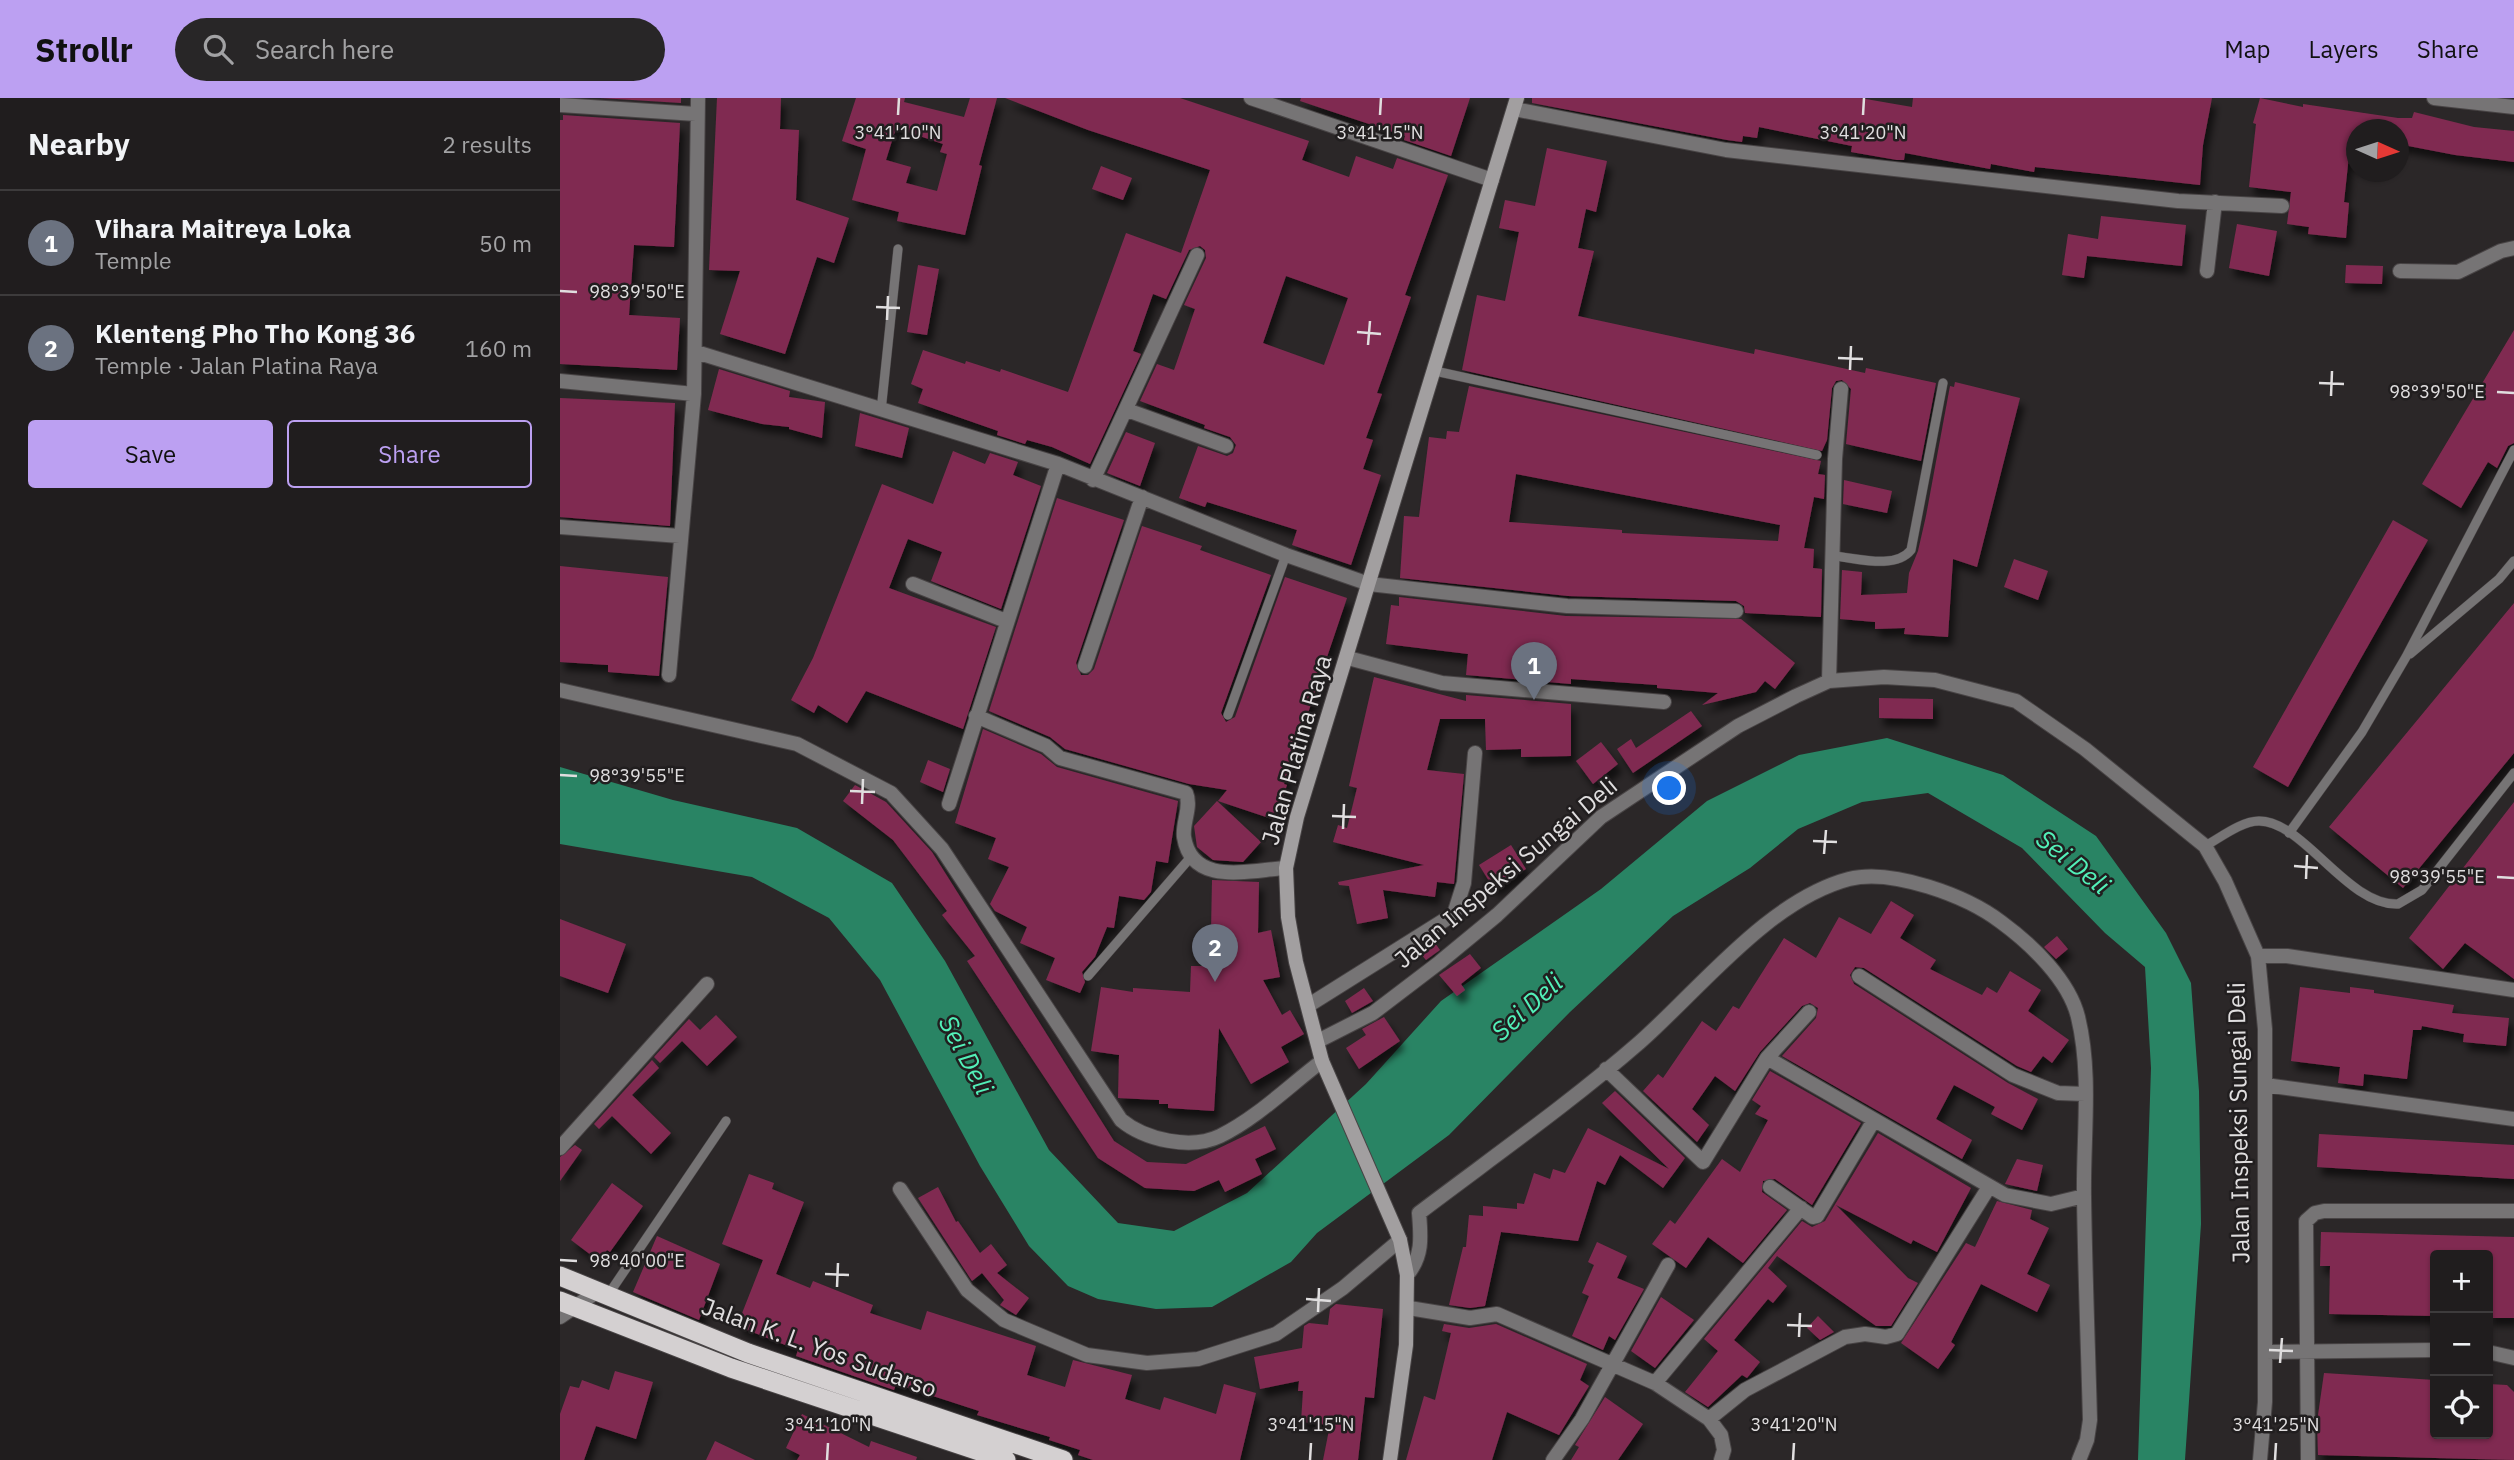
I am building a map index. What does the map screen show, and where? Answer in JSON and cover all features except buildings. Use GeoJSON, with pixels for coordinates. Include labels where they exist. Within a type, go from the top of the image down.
{"type":"FeatureCollection","features":[{"type":"Feature","properties":{"kind":"highway","name":"Jalan K. L. Yos Sudarso"},"geometry":{"type":"LineString","coordinates":[[560,1276],[748,1353],[1063,1460]]}},
{"type":"Feature","properties":{"kind":"highway","name":"Jalan K. L. Yos Sudarso"},"geometry":{"type":"LineString","coordinates":[[565,1308],[731,1368],[1006,1460]]}},
{"type":"Feature","properties":{"kind":"main road","name":"Jalan Platina Raya"},"geometry":{"type":"LineString","coordinates":[[1390,1460],[1409,1308],[1407,1275],[1397,1233],[1322,1061],[1292,942],[1286,868],[1297,817],[1348,658],[1516,103]]}},
{"type":"Feature","properties":{"kind":"street"},"geometry":{"type":"LineString","coordinates":[[669,675],[694,394],[698,98]]}},
{"type":"Feature","properties":{"kind":"street"},"geometry":{"type":"LineString","coordinates":[[1251,98],[1492,180]]}},
{"type":"Feature","properties":{"kind":"street"},"geometry":{"type":"LineString","coordinates":[[2434,98],[2514,107]]}},
{"type":"Feature","properties":{"kind":"street"},"geometry":{"type":"LineString","coordinates":[[1516,103],[1726,150],[2215,202],[2282,206]]}},
{"type":"Feature","properties":{"kind":"street"},"geometry":{"type":"LineString","coordinates":[[560,105],[696,114]]}},
{"type":"Feature","properties":{"kind":"street"},"geometry":{"type":"LineString","coordinates":[[2207,271],[2215,202]]}},
{"type":"Feature","properties":{"kind":"street"},"geometry":{"type":"LineString","coordinates":[[2400,271],[2458,272],[2501,251],[2514,248]]}},
{"type":"Feature","properties":{"kind":"street"},"geometry":{"type":"LineString","coordinates":[[1093,480],[1197,255]]}},
{"type":"Feature","properties":{"kind":"street"},"geometry":{"type":"LineString","coordinates":[[696,352],[1058,464],[1286,555],[1370,584],[1567,606],[1736,611]]}},
{"type":"Feature","properties":{"kind":"street"},"geometry":{"type":"LineString","coordinates":[[560,381],[694,394]]}},
{"type":"Feature","properties":{"kind":"street"},"geometry":{"type":"LineString","coordinates":[[1829,681],[1835,459],[1842,389]]}},
{"type":"Feature","properties":{"kind":"street"},"geometry":{"type":"LineString","coordinates":[[1127,410],[1226,446]]}},
{"type":"Feature","properties":{"kind":"street"},"geometry":{"type":"LineString","coordinates":[[949,804],[1058,464]]}},
{"type":"Feature","properties":{"kind":"street"},"geometry":{"type":"LineString","coordinates":[[1085,666],[1142,497]]}},
{"type":"Feature","properties":{"kind":"street"},"geometry":{"type":"LineString","coordinates":[[560,527],[680,536]]}},
{"type":"Feature","properties":{"kind":"street"},"geometry":{"type":"LineString","coordinates":[[913,584],[1006,621]]}},
{"type":"Feature","properties":{"kind":"street"},"geometry":{"type":"LineString","coordinates":[[1348,658],[1442,683],[1664,702]]}},
{"type":"Feature","properties":{"kind":"street","name":"Jalan Inspeksi Sungai Deli"},"geometry":{"type":"LineString","coordinates":[[1318,1041],[1373,1013],[1440,962],[1497,915],[1601,817],[1738,726],[1829,681],[1884,677],[1935,680],[2016,701],[2085,749],[2205,846],[2225,881],[2258,956],[2265,1029],[2265,1352],[2260,1460]]}},
{"type":"Feature","properties":{"kind":"street"},"geometry":{"type":"LineString","coordinates":[[560,690],[797,744],[891,793],[943,849],[1121,1121],[1137,1133],[1176,1140],[1217,1137],[1322,1061]]}},
{"type":"Feature","properties":{"kind":"street"},"geometry":{"type":"LineString","coordinates":[[976,716],[1046,746],[1060,758],[1186,793],[1188,798],[1184,835],[1190,858],[1202,867],[1217,872],[1286,868]]}},
{"type":"Feature","properties":{"kind":"street"},"geometry":{"type":"LineString","coordinates":[[1309,1005],[1454,914],[1464,883],[1475,753]]}},
{"type":"Feature","properties":{"kind":"street"},"geometry":{"type":"LineString","coordinates":[[1407,1275],[1415,1265],[1421,1244],[1419,1213],[1640,1041],[1769,921],[1820,892],[1851,879],[1888,879],[1941,890],[1993,915],[2032,948],[2075,1004],[2079,1020],[2085,1094],[2084,1196],[2090,1420],[2087,1440],[2079,1460]]}},
{"type":"Feature","properties":{"kind":"street"},"geometry":{"type":"LineString","coordinates":[[2258,956],[2287,956],[2514,989]]}},
{"type":"Feature","properties":{"kind":"street"},"geometry":{"type":"LineString","coordinates":[[1859,976],[2013,1075],[2058,1093],[2085,1094]]}},
{"type":"Feature","properties":{"kind":"street"},"geometry":{"type":"LineString","coordinates":[[560,1148],[708,984]]}},
{"type":"Feature","properties":{"kind":"street"},"geometry":{"type":"LineString","coordinates":[[1606,1069],[1703,1163],[1767,1058],[1809,1012]]}},
{"type":"Feature","properties":{"kind":"street"},"geometry":{"type":"LineString","coordinates":[[1767,1058],[2005,1195],[2033,1203],[2066,1202],[2084,1196]]}},
{"type":"Feature","properties":{"kind":"street"},"geometry":{"type":"LineString","coordinates":[[2265,1086],[2514,1119]]}},
{"type":"Feature","properties":{"kind":"street"},"geometry":{"type":"LineString","coordinates":[[1770,1187],[1813,1217],[1818,1215],[1874,1120]]}},
{"type":"Feature","properties":{"kind":"street"},"geometry":{"type":"LineString","coordinates":[[1709,1419],[1745,1390],[1845,1337],[1865,1334],[1886,1337],[1896,1334],[1933,1281],[1989,1187]]}},
{"type":"Feature","properties":{"kind":"street"},"geometry":{"type":"LineString","coordinates":[[900,1189],[967,1290],[1004,1320],[1087,1355],[1147,1363],[1198,1359],[1276,1334],[1343,1288],[1397,1233]]}},
{"type":"Feature","properties":{"kind":"street"},"geometry":{"type":"LineString","coordinates":[[1655,1383],[1801,1208]]}},
{"type":"Feature","properties":{"kind":"street"},"geometry":{"type":"LineString","coordinates":[[2308,1460],[2306,1221],[2315,1213],[2514,1211]]}},
{"type":"Feature","properties":{"kind":"street"},"geometry":{"type":"LineString","coordinates":[[1553,1460],[1582,1419],[1668,1265]]}},
{"type":"Feature","properties":{"kind":"street"},"geometry":{"type":"LineString","coordinates":[[565,1308],[603,1293]]}},
{"type":"Feature","properties":{"kind":"street"},"geometry":{"type":"LineString","coordinates":[[1409,1308],[1470,1318],[1497,1314],[1614,1363],[1655,1383],[1709,1419],[1721,1435],[1724,1450],[1721,1460]]}},
{"type":"Feature","properties":{"kind":"street"},"geometry":{"type":"LineString","coordinates":[[2265,1352],[2307,1349],[2430,1350]]}},
{"type":"Feature","properties":{"kind":"street"},"geometry":{"type":"LineString","coordinates":[[2493,1353],[2514,1357]]}},
{"type":"Feature","properties":{"kind":"lane"},"geometry":{"type":"LineString","coordinates":[[881,411],[898,249]]}},
{"type":"Feature","properties":{"kind":"lane"},"geometry":{"type":"LineString","coordinates":[[1434,371],[1817,455]]}},
{"type":"Feature","properties":{"kind":"lane"},"geometry":{"type":"LineString","coordinates":[[1834,556],[1892,561],[1905,557],[1911,550],[1942,383]]}},
{"type":"Feature","properties":{"kind":"lane"},"geometry":{"type":"LineString","coordinates":[[2289,833],[2362,732],[2406,657],[2514,450]]}},
{"type":"Feature","properties":{"kind":"lane"},"geometry":{"type":"LineString","coordinates":[[1228,715],[1286,555]]}},
{"type":"Feature","properties":{"kind":"lane"},"geometry":{"type":"LineString","coordinates":[[2406,657],[2499,579],[2514,561]]}},
{"type":"Feature","properties":{"kind":"lane"},"geometry":{"type":"LineString","coordinates":[[2205,846],[2252,822],[2268,822],[2289,833],[2341,877],[2375,900],[2398,904],[2422,890],[2514,773]]}},
{"type":"Feature","properties":{"kind":"lane"},"geometry":{"type":"LineString","coordinates":[[1088,976],[1190,858]]}},
{"type":"Feature","properties":{"kind":"lane"},"geometry":{"type":"LineString","coordinates":[[603,1293],[726,1121]]}},
{"type":"Feature","properties":{"kind":"water","name":"Sei Deli"},"geometry":{"type":"Polygon","coordinates":[[[1887,738],[2003,775],[2096,836],[2166,933],[2191,983],[2199,1091],[2201,1224],[2185,1460],[2138,1460],[2151,1068],[2145,967],[2105,933],[2022,848],[1928,793],[1862,802],[1798,829],[1750,868],[1673,916],[1570,1012],[1449,1135],[1317,1233],[1291,1262],[1212,1307],[1156,1309],[1098,1299],[1068,1286],[1029,1246],[980,1166],[880,980],[829,918],[752,877],[560,844],[560,767],[673,800],[797,828],[892,883],[945,961],[1049,1150],[1118,1223],[1174,1231],[1247,1193],[1366,1084],[1441,1001],[1601,889],[1707,801],[1799,755],[1887,738]]]}},
{"type":"Feature","properties":{"kind":"place","name":"Vihara Maitreya Loka"},"geometry":{"type":"Point","coordinates":[1534,700]}},
{"type":"Feature","properties":{"kind":"place","name":"Klenteng Pho Tho Kong 36"},"geometry":{"type":"Point","coordinates":[1215,982]}}]}
